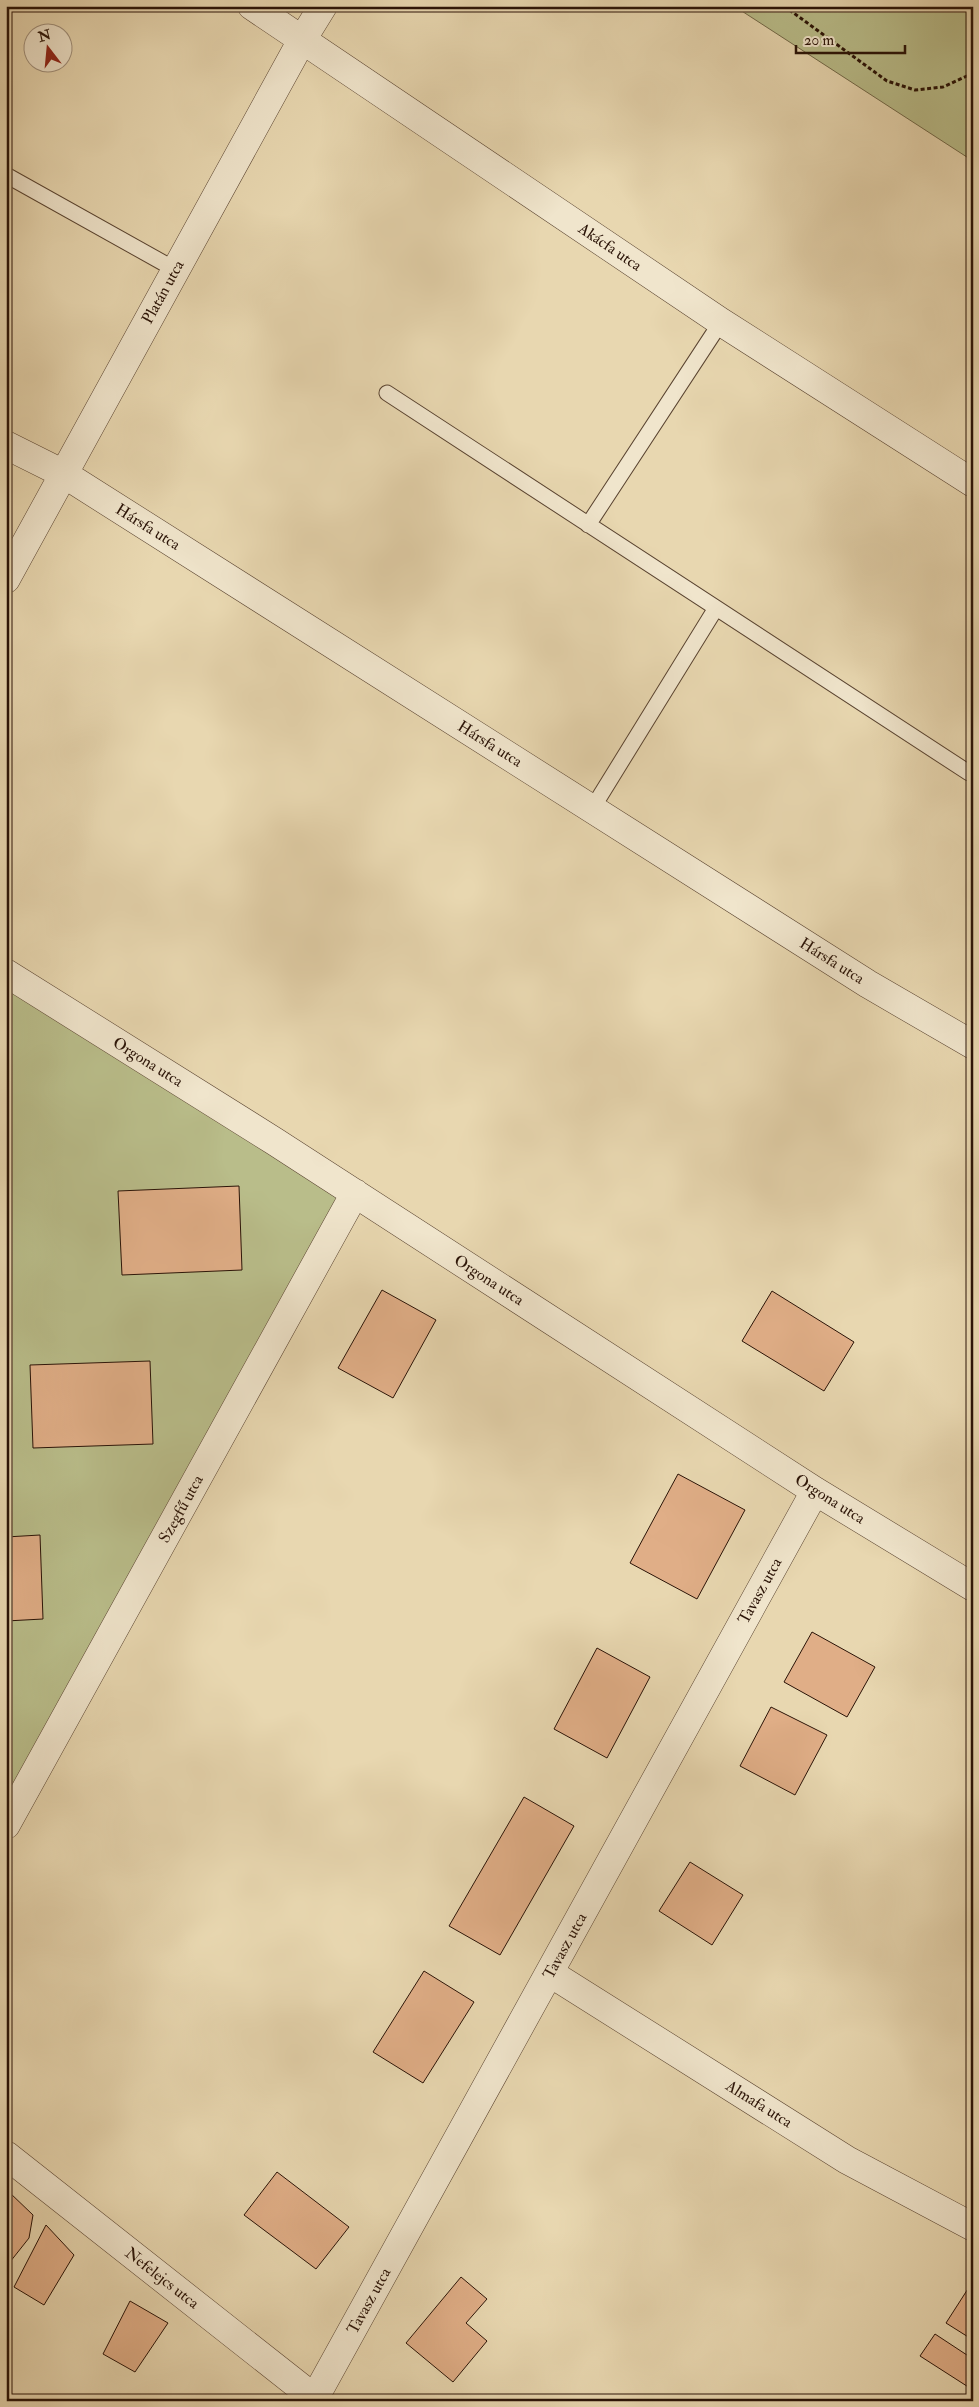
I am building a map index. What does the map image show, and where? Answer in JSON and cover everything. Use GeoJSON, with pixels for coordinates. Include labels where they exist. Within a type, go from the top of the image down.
{"type":"FeatureCollection","features":[{"type":"Feature","properties":{"kind":"street","name":"Akácfa utca"},"geometry":{"type":"LineString","coordinates":[[252,6],[721,322],[973,483]]}},
{"type":"Feature","properties":{"kind":"street","name":"Platán utca"},"geometry":{"type":"LineString","coordinates":[[6,579],[302,40],[323,6]]}},
{"type":"Feature","properties":{"kind":"street","name":"Hársfa utca"},"geometry":{"type":"LineString","coordinates":[[6,445],[64,474],[868,984],[973,1045]]}},
{"type":"Feature","properties":{"kind":"street","name":"Orgona utca"},"geometry":{"type":"LineString","coordinates":[[6,973],[355,1193],[815,1491],[973,1586]]}},
{"type":"Feature","properties":{"kind":"street","name":"Szegfű utca"},"geometry":{"type":"LineString","coordinates":[[6,1825],[355,1193]]}},
{"type":"Feature","properties":{"kind":"street","name":"Tavasz utca"},"geometry":{"type":"LineString","coordinates":[[316,2400],[815,1491]]}},
{"type":"Feature","properties":{"kind":"street","name":"Almafa utca"},"geometry":{"type":"LineString","coordinates":[[550,1973],[847,2160],[973,2227]]}},
{"type":"Feature","properties":{"kind":"street","name":"Nefelejcs utca"},"geometry":{"type":"LineString","coordinates":[[6,2155],[316,2400]]}},
{"type":"Feature","properties":{"kind":"lane"},"geometry":{"type":"LineString","coordinates":[[6,175],[176,270]]}},
{"type":"Feature","properties":{"kind":"lane"},"geometry":{"type":"LineString","coordinates":[[588,524],[721,322]]}},
{"type":"Feature","properties":{"kind":"lane"},"geometry":{"type":"LineString","coordinates":[[387,393],[969,773]]}},
{"type":"Feature","properties":{"kind":"lane"},"geometry":{"type":"LineString","coordinates":[[592,809],[716,608]]}},
{"type":"Feature","properties":{"kind":"path"},"geometry":{"type":"LineString","coordinates":[[784,6],[887,81],[916,90],[934,88],[959,80],[973,70]]}},
{"type":"Feature","properties":{"kind":"green space"},"geometry":{"type":"Polygon","coordinates":[[[734,6],[973,6],[973,161],[734,6]]]}},
{"type":"Feature","properties":{"kind":"green space"},"geometry":{"type":"Polygon","coordinates":[[[6,974],[354,1193],[6,1824],[6,974]]]}},
{"type":"Feature","properties":{"kind":"building"},"geometry":{"type":"Polygon","coordinates":[[[239,1186],[242,1270],[122,1275],[118,1191],[239,1186]]]}},
{"type":"Feature","properties":{"kind":"building"},"geometry":{"type":"Polygon","coordinates":[[[382,1290],[436,1320],[393,1398],[338,1368],[382,1290]]]}},
{"type":"Feature","properties":{"kind":"building"},"geometry":{"type":"Polygon","coordinates":[[[772,1291],[854,1342],[824,1391],[742,1341],[772,1291]]]}},
{"type":"Feature","properties":{"kind":"building"},"geometry":{"type":"Polygon","coordinates":[[[150,1361],[153,1444],[33,1448],[30,1365],[150,1361]]]}},
{"type":"Feature","properties":{"kind":"building"},"geometry":{"type":"Polygon","coordinates":[[[678,1474],[745,1510],[697,1599],[630,1563],[678,1474]]]}},
{"type":"Feature","properties":{"kind":"building"},"geometry":{"type":"Polygon","coordinates":[[[40,1535],[43,1619],[6,1621],[6,1537],[40,1535]]]}},
{"type":"Feature","properties":{"kind":"building"},"geometry":{"type":"Polygon","coordinates":[[[812,1632],[875,1667],[847,1717],[784,1682],[812,1632]]]}},
{"type":"Feature","properties":{"kind":"building"},"geometry":{"type":"Polygon","coordinates":[[[597,1648],[650,1677],[607,1758],[554,1729],[597,1648]]]}},
{"type":"Feature","properties":{"kind":"building"},"geometry":{"type":"Polygon","coordinates":[[[771,1707],[827,1735],[795,1795],[740,1766],[771,1707]]]}},
{"type":"Feature","properties":{"kind":"building"},"geometry":{"type":"Polygon","coordinates":[[[524,1797],[574,1826],[500,1955],[449,1926],[524,1797]]]}},
{"type":"Feature","properties":{"kind":"building"},"geometry":{"type":"Polygon","coordinates":[[[690,1862],[743,1895],[712,1945],[659,1911],[690,1862]]]}},
{"type":"Feature","properties":{"kind":"building"},"geometry":{"type":"Polygon","coordinates":[[[424,1971],[474,2002],[423,2083],[373,2052],[424,1971]]]}},
{"type":"Feature","properties":{"kind":"building"},"geometry":{"type":"Polygon","coordinates":[[[277,2172],[349,2227],[316,2269],[244,2215],[277,2172]]]}},
{"type":"Feature","properties":{"kind":"building"},"geometry":{"type":"Polygon","coordinates":[[[9,2192],[33,2215],[29,2238],[6,2267],[6,2195],[9,2192]]]}},
{"type":"Feature","properties":{"kind":"building"},"geometry":{"type":"Polygon","coordinates":[[[46,2225],[74,2255],[44,2305],[14,2287],[46,2225]]]}},
{"type":"Feature","properties":{"kind":"building"},"geometry":{"type":"Polygon","coordinates":[[[461,2277],[487,2299],[466,2323],[487,2341],[453,2382],[406,2343],[461,2277]]]}},
{"type":"Feature","properties":{"kind":"building"},"geometry":{"type":"Polygon","coordinates":[[[973,2281],[973,2340],[946,2323],[973,2281]]]}},
{"type":"Feature","properties":{"kind":"building"},"geometry":{"type":"Polygon","coordinates":[[[130,2301],[168,2323],[135,2372],[103,2354],[130,2301]]]}},
{"type":"Feature","properties":{"kind":"building"},"geometry":{"type":"Polygon","coordinates":[[[935,2334],[973,2359],[973,2390],[920,2356],[935,2334]]]}}]}
